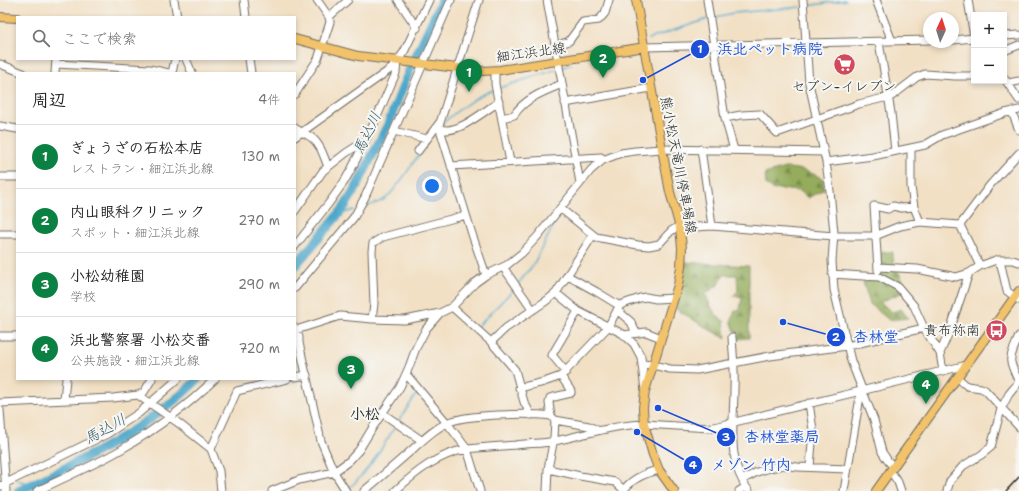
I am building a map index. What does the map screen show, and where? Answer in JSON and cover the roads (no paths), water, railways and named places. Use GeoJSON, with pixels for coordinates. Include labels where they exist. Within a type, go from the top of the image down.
{"type":"FeatureCollection","features":[{"type":"Feature","properties":{"kind":"main road","name":"熊小松天竜川停車場線"},"geometry":{"type":"LineString","coordinates":[[636,0],[670,192],[680,227],[682,248],[678,285],[653,365],[643,408],[644,424],[653,454],[659,470],[674,491]]}},
{"type":"Feature","properties":{"kind":"main road"},"geometry":{"type":"LineString","coordinates":[[0,17],[16,18]]}},
{"type":"Feature","properties":{"kind":"main road"},"geometry":{"type":"LineString","coordinates":[[296,39],[358,56],[399,61]]}},
{"type":"Feature","properties":{"kind":"main road","name":"細江浜北線"},"geometry":{"type":"LineString","coordinates":[[399,61],[482,71],[495,71],[559,66],[645,47]]}},
{"type":"Feature","properties":{"kind":"main road"},"geometry":{"type":"LineString","coordinates":[[876,491],[1018,296]]}},
{"type":"Feature","properties":{"kind":"street"},"geometry":{"type":"LineString","coordinates":[[174,0],[177,16]]}},
{"type":"Feature","properties":{"kind":"street"},"geometry":{"type":"LineString","coordinates":[[244,0],[246,16]]}},
{"type":"Feature","properties":{"kind":"street"},"geometry":{"type":"LineString","coordinates":[[296,92],[318,59],[330,22],[329,16],[317,0]]}},
{"type":"Feature","properties":{"kind":"street"},"geometry":{"type":"LineString","coordinates":[[329,16],[348,0]]}},
{"type":"Feature","properties":{"kind":"street"},"geometry":{"type":"LineString","coordinates":[[398,0],[417,28]]}},
{"type":"Feature","properties":{"kind":"street"},"geometry":{"type":"LineString","coordinates":[[296,245],[344,182],[376,119],[396,73],[399,61],[417,28],[429,0]]}},
{"type":"Feature","properties":{"kind":"street"},"geometry":{"type":"LineString","coordinates":[[296,287],[354,217],[367,192],[422,63],[451,0]]}},
{"type":"Feature","properties":{"kind":"street"},"geometry":{"type":"LineString","coordinates":[[478,0],[441,126],[451,166],[486,275]]}},
{"type":"Feature","properties":{"kind":"street"},"geometry":{"type":"LineString","coordinates":[[547,0],[580,183]]}},
{"type":"Feature","properties":{"kind":"street"},"geometry":{"type":"LineString","coordinates":[[556,46],[569,41],[583,22],[599,20],[605,13],[609,0]]}},
{"type":"Feature","properties":{"kind":"street"},"geometry":{"type":"LineString","coordinates":[[707,0],[725,118],[734,150]]}},
{"type":"Feature","properties":{"kind":"street"},"geometry":{"type":"LineString","coordinates":[[876,0],[892,41]]}},
{"type":"Feature","properties":{"kind":"street"},"geometry":{"type":"LineString","coordinates":[[968,0],[971,19]]}},
{"type":"Feature","properties":{"kind":"street"},"geometry":{"type":"LineString","coordinates":[[803,5],[809,83],[826,162],[834,236],[832,274],[834,290],[851,361],[874,420],[882,452],[892,469],[901,491]]}},
{"type":"Feature","properties":{"kind":"street"},"geometry":{"type":"LineString","coordinates":[[1007,36],[1019,35]]}},
{"type":"Feature","properties":{"kind":"street"},"geometry":{"type":"LineString","coordinates":[[959,39],[971,38]]}},
{"type":"Feature","properties":{"kind":"street"},"geometry":{"type":"LineString","coordinates":[[645,47],[923,40]]}},
{"type":"Feature","properties":{"kind":"street"},"geometry":{"type":"LineString","coordinates":[[879,42],[895,151]]}},
{"type":"Feature","properties":{"kind":"street"},"geometry":{"type":"LineString","coordinates":[[1007,50],[1019,45]]}},
{"type":"Feature","properties":{"kind":"street"},"geometry":{"type":"LineString","coordinates":[[172,72],[175,60]]}},
{"type":"Feature","properties":{"kind":"street"},"geometry":{"type":"LineString","coordinates":[[186,60],[192,72]]}},
{"type":"Feature","properties":{"kind":"street"},"geometry":{"type":"LineString","coordinates":[[249,60],[250,72]]}},
{"type":"Feature","properties":{"kind":"street"},"geometry":{"type":"LineString","coordinates":[[298,135],[392,68],[399,61]]}},
{"type":"Feature","properties":{"kind":"street"},"geometry":{"type":"LineString","coordinates":[[56,62],[150,69],[164,72]]}},
{"type":"Feature","properties":{"kind":"street"},"geometry":{"type":"LineString","coordinates":[[0,64],[20,72]]}},
{"type":"Feature","properties":{"kind":"street"},"geometry":{"type":"LineString","coordinates":[[495,71],[510,162]]}},
{"type":"Feature","properties":{"kind":"street"},"geometry":{"type":"LineString","coordinates":[[725,118],[760,114],[777,133],[859,104],[888,96],[899,91],[925,74],[971,76]]}},
{"type":"Feature","properties":{"kind":"street"},"geometry":{"type":"LineString","coordinates":[[1007,81],[1019,81]]}},
{"type":"Feature","properties":{"kind":"street"},"geometry":{"type":"LineString","coordinates":[[1007,82],[1019,100]]}},
{"type":"Feature","properties":{"kind":"street"},"geometry":{"type":"LineString","coordinates":[[502,118],[514,114],[516,110],[529,100],[562,84]]}},
{"type":"Feature","properties":{"kind":"street"},"geometry":{"type":"LineString","coordinates":[[565,103],[651,88]]}},
{"type":"Feature","properties":{"kind":"street"},"geometry":{"type":"LineString","coordinates":[[441,126],[450,130],[473,120],[499,102]]}},
{"type":"Feature","properties":{"kind":"street"},"geometry":{"type":"LineString","coordinates":[[826,162],[911,149],[925,145],[942,135],[1005,113],[1016,111],[1019,130]]}},
{"type":"Feature","properties":{"kind":"street"},"geometry":{"type":"LineString","coordinates":[[0,126],[16,129]]}},
{"type":"Feature","properties":{"kind":"street"},"geometry":{"type":"LineString","coordinates":[[418,151],[427,139],[441,126]]}},
{"type":"Feature","properties":{"kind":"street"},"geometry":{"type":"LineString","coordinates":[[394,131],[427,139]]}},
{"type":"Feature","properties":{"kind":"street"},"geometry":{"type":"LineString","coordinates":[[298,135],[313,138],[321,148],[328,167]]}},
{"type":"Feature","properties":{"kind":"street"},"geometry":{"type":"LineString","coordinates":[[296,210],[323,171],[346,153],[358,146],[362,146]]}},
{"type":"Feature","properties":{"kind":"street"},"geometry":{"type":"LineString","coordinates":[[345,490],[334,472],[321,441],[296,329],[340,316],[405,320],[440,313],[452,307],[486,275],[503,267],[530,245],[591,170],[603,160],[621,153],[635,150],[662,149],[824,152]]}},
{"type":"Feature","properties":{"kind":"street"},"geometry":{"type":"LineString","coordinates":[[701,149],[712,226]]}},
{"type":"Feature","properties":{"kind":"street"},"geometry":{"type":"LineString","coordinates":[[911,149],[911,187],[914,207],[920,222]]}},
{"type":"Feature","properties":{"kind":"street"},"geometry":{"type":"LineString","coordinates":[[960,225],[990,185],[1019,153]]}},
{"type":"Feature","properties":{"kind":"street"},"geometry":{"type":"LineString","coordinates":[[451,166],[601,157],[603,160]]}},
{"type":"Feature","properties":{"kind":"street"},"geometry":{"type":"LineString","coordinates":[[0,177],[16,178]]}},
{"type":"Feature","properties":{"kind":"street"},"geometry":{"type":"LineString","coordinates":[[879,277],[874,206],[888,208],[893,206],[902,208],[914,207]]}},
{"type":"Feature","properties":{"kind":"street"},"geometry":{"type":"LineString","coordinates":[[560,208],[593,235],[610,240],[649,246],[660,244],[671,231],[680,227],[712,226],[834,236],[876,235],[900,226],[920,222],[960,225]]}},
{"type":"Feature","properties":{"kind":"street"},"geometry":{"type":"LineString","coordinates":[[372,319],[374,304],[373,243],[383,237],[466,215]]}},
{"type":"Feature","properties":{"kind":"street"},"geometry":{"type":"LineString","coordinates":[[960,225],[980,266]]}},
{"type":"Feature","properties":{"kind":"street"},"geometry":{"type":"LineString","coordinates":[[0,234],[16,234]]}},
{"type":"Feature","properties":{"kind":"street"},"geometry":{"type":"LineString","coordinates":[[491,342],[506,328],[556,293],[593,235]]}},
{"type":"Feature","properties":{"kind":"street"},"geometry":{"type":"LineString","coordinates":[[878,266],[917,269],[956,277],[969,273],[980,266],[996,260],[1013,260],[1019,262]]}},
{"type":"Feature","properties":{"kind":"street"},"geometry":{"type":"LineString","coordinates":[[996,260],[1001,265],[1007,291],[1018,296]]}},
{"type":"Feature","properties":{"kind":"street"},"geometry":{"type":"LineString","coordinates":[[503,267],[533,310]]}},
{"type":"Feature","properties":{"kind":"street"},"geometry":{"type":"LineString","coordinates":[[940,353],[950,330],[969,273]]}},
{"type":"Feature","properties":{"kind":"street"},"geometry":{"type":"LineString","coordinates":[[832,274],[879,277],[895,285],[903,292],[914,306],[924,328],[940,353],[943,371]]}},
{"type":"Feature","properties":{"kind":"street"},"geometry":{"type":"LineString","coordinates":[[568,276],[597,292],[619,308],[631,322],[636,333]]}},
{"type":"Feature","properties":{"kind":"street"},"geometry":{"type":"LineString","coordinates":[[556,293],[578,311],[624,335],[637,347],[641,357],[644,387],[646,391]]}},
{"type":"Feature","properties":{"kind":"street"},"geometry":{"type":"LineString","coordinates":[[519,388],[544,382],[563,374],[608,327],[619,308],[640,298],[674,298]]}},
{"type":"Feature","properties":{"kind":"street"},"geometry":{"type":"LineString","coordinates":[[452,307],[491,342],[515,370],[519,388],[531,415]]}},
{"type":"Feature","properties":{"kind":"street"},"geometry":{"type":"LineString","coordinates":[[547,491],[548,469],[554,442],[553,418],[549,400],[550,398],[571,393],[563,374],[552,355],[578,311]]}},
{"type":"Feature","properties":{"kind":"street"},"geometry":{"type":"LineString","coordinates":[[272,491],[299,480],[334,472],[349,461],[359,450],[400,387],[416,348],[426,329],[440,313]]}},
{"type":"Feature","properties":{"kind":"street"},"geometry":{"type":"LineString","coordinates":[[642,364],[670,369],[697,370],[734,362],[847,346],[924,328]]}},
{"type":"Feature","properties":{"kind":"street"},"geometry":{"type":"LineString","coordinates":[[624,335],[646,332],[661,338]]}},
{"type":"Feature","properties":{"kind":"street"},"geometry":{"type":"LineString","coordinates":[[0,336],[16,336]]}},
{"type":"Feature","properties":{"kind":"street"},"geometry":{"type":"LineString","coordinates":[[732,336],[734,362],[734,458],[737,469],[748,489],[739,491]]}},
{"type":"Feature","properties":{"kind":"street"},"geometry":{"type":"LineString","coordinates":[[947,491],[950,481],[963,466],[991,447],[1001,409],[1009,394],[1019,382],[1010,362],[1010,358],[1019,336]]}},
{"type":"Feature","properties":{"kind":"street"},"geometry":{"type":"LineString","coordinates":[[396,491],[418,471],[431,462],[467,449],[554,442],[597,430],[644,424],[707,428],[734,423],[809,403],[967,365]]}},
{"type":"Feature","properties":{"kind":"street"},"geometry":{"type":"LineString","coordinates":[[406,374],[448,423],[467,449],[479,491]]}},
{"type":"Feature","properties":{"kind":"street"},"geometry":{"type":"LineString","coordinates":[[296,377],[307,375]]}},
{"type":"Feature","properties":{"kind":"street"},"geometry":{"type":"LineString","coordinates":[[958,378],[967,386],[981,388],[984,390],[1019,428]]}},
{"type":"Feature","properties":{"kind":"street"},"geometry":{"type":"LineString","coordinates":[[64,400],[66,380]]}},
{"type":"Feature","properties":{"kind":"street"},"geometry":{"type":"LineString","coordinates":[[0,404],[138,396],[144,392],[151,380]]}},
{"type":"Feature","properties":{"kind":"street"},"geometry":{"type":"LineString","coordinates":[[0,410],[4,483],[106,434],[139,413],[177,380]]}},
{"type":"Feature","properties":{"kind":"street"},"geometry":{"type":"LineString","coordinates":[[37,491],[122,449],[169,417],[214,380]]}},
{"type":"Feature","properties":{"kind":"street"},"geometry":{"type":"LineString","coordinates":[[211,449],[237,391],[283,380]]}},
{"type":"Feature","properties":{"kind":"street"},"geometry":{"type":"LineString","coordinates":[[844,491],[862,390]]}},
{"type":"Feature","properties":{"kind":"street"},"geometry":{"type":"LineString","coordinates":[[138,396],[169,417],[211,449],[219,471],[221,491]]}},
{"type":"Feature","properties":{"kind":"street"},"geometry":{"type":"LineString","coordinates":[[809,403],[813,430],[810,467]]}},
{"type":"Feature","properties":{"kind":"street"},"geometry":{"type":"LineString","coordinates":[[382,413],[421,440]]}},
{"type":"Feature","properties":{"kind":"street"},"geometry":{"type":"LineString","coordinates":[[364,491],[421,440],[448,423],[458,419],[531,415],[553,418],[588,426],[597,430]]}},
{"type":"Feature","properties":{"kind":"street"},"geometry":{"type":"LineString","coordinates":[[742,480],[757,472],[779,465],[847,469]]}},
{"type":"Feature","properties":{"kind":"street"},"geometry":{"type":"LineString","coordinates":[[548,469],[615,482],[624,490],[628,484],[638,477],[659,470]]}},
{"type":"Feature","properties":{"kind":"waterway","name":"馬込川"},"geometry":{"type":"LineString","coordinates":[[296,265],[343,209],[355,190],[388,124],[409,71],[442,0]]}},
{"type":"Feature","properties":{"kind":"waterway"},"geometry":{"type":"LineString","coordinates":[[807,6],[846,0]]}},
{"type":"Feature","properties":{"kind":"waterway"},"geometry":{"type":"LineString","coordinates":[[711,18],[734,13],[801,7]]}},
{"type":"Feature","properties":{"kind":"waterway"},"geometry":{"type":"LineString","coordinates":[[648,39],[708,19]]}},
{"type":"Feature","properties":{"kind":"waterway"},"geometry":{"type":"LineString","coordinates":[[561,68],[571,64]]}},
{"type":"Feature","properties":{"kind":"waterway"},"geometry":{"type":"LineString","coordinates":[[499,88],[558,69]]}},
{"type":"Feature","properties":{"kind":"waterway"},"geometry":{"type":"LineString","coordinates":[[443,123],[466,104],[493,90]]}},
{"type":"Feature","properties":{"kind":"waterway"},"geometry":{"type":"LineString","coordinates":[[364,207],[385,199],[399,183],[420,153]]}},
{"type":"Feature","properties":{"kind":"waterway"},"geometry":{"type":"LineString","coordinates":[[338,215],[354,210]]}},
{"type":"Feature","properties":{"kind":"waterway"},"geometry":{"type":"LineString","coordinates":[[518,284],[533,265],[560,213]]}},
{"type":"Feature","properties":{"kind":"waterway"},"geometry":{"type":"LineString","coordinates":[[477,327],[515,288]]}},
{"type":"Feature","properties":{"kind":"waterway","name":"馬込川"},"geometry":{"type":"LineString","coordinates":[[18,491],[89,456],[136,428],[179,397],[197,380]]}},
{"type":"Feature","properties":{"kind":"waterway"},"geometry":{"type":"LineString","coordinates":[[398,422],[418,392]]}},
{"type":"Feature","properties":{"kind":"waterway"},"geometry":{"type":"LineString","coordinates":[[348,489],[362,475],[380,451],[396,425]]}},
{"type":"Feature","properties":{"kind":"waterway","name":"馬込川"},"geometry":{"type":"LineString","coordinates":[[17,480],[40,486]]}},
{"type":"Feature","properties":{"kind":"railway"},"geometry":{"type":"LineString","coordinates":[[1006,491],[1019,477]]}},
{"type":"Feature","properties":{"kind":"place","name":"セブン-イレブン"},"geometry":{"type":"Point","coordinates":[844,64]}},
{"type":"Feature","properties":{"kind":"place","name":"内山眼科クリニック"},"geometry":{"type":"Point","coordinates":[603,78]}},
{"type":"Feature","properties":{"kind":"place","name":"浜北ペット病院"},"geometry":{"type":"Point","coordinates":[643,80]}},
{"type":"Feature","properties":{"kind":"place","name":"ぎょうざの石松本店"},"geometry":{"type":"Point","coordinates":[469,92]}},
{"type":"Feature","properties":{"kind":"place","name":"杏林堂"},"geometry":{"type":"Point","coordinates":[783,322]}},
{"type":"Feature","properties":{"kind":"place","name":"貴布祢南"},"geometry":{"type":"Point","coordinates":[996,330]}},
{"type":"Feature","properties":{"kind":"place","name":"小松幼稚園"},"geometry":{"type":"Point","coordinates":[351,389]}},
{"type":"Feature","properties":{"kind":"place","name":"浜北警察署 小松交番"},"geometry":{"type":"Point","coordinates":[926,404]}},
{"type":"Feature","properties":{"kind":"place","name":"杏林堂薬局"},"geometry":{"type":"Point","coordinates":[658,408]}},
{"type":"Feature","properties":{"kind":"place","name":"メゾン 竹内"},"geometry":{"type":"Point","coordinates":[637,432]}},
{"type":"Feature","properties":{"kind":"district","name":"小松"},"geometry":{"type":"Point","coordinates":[365,414]}}]}
